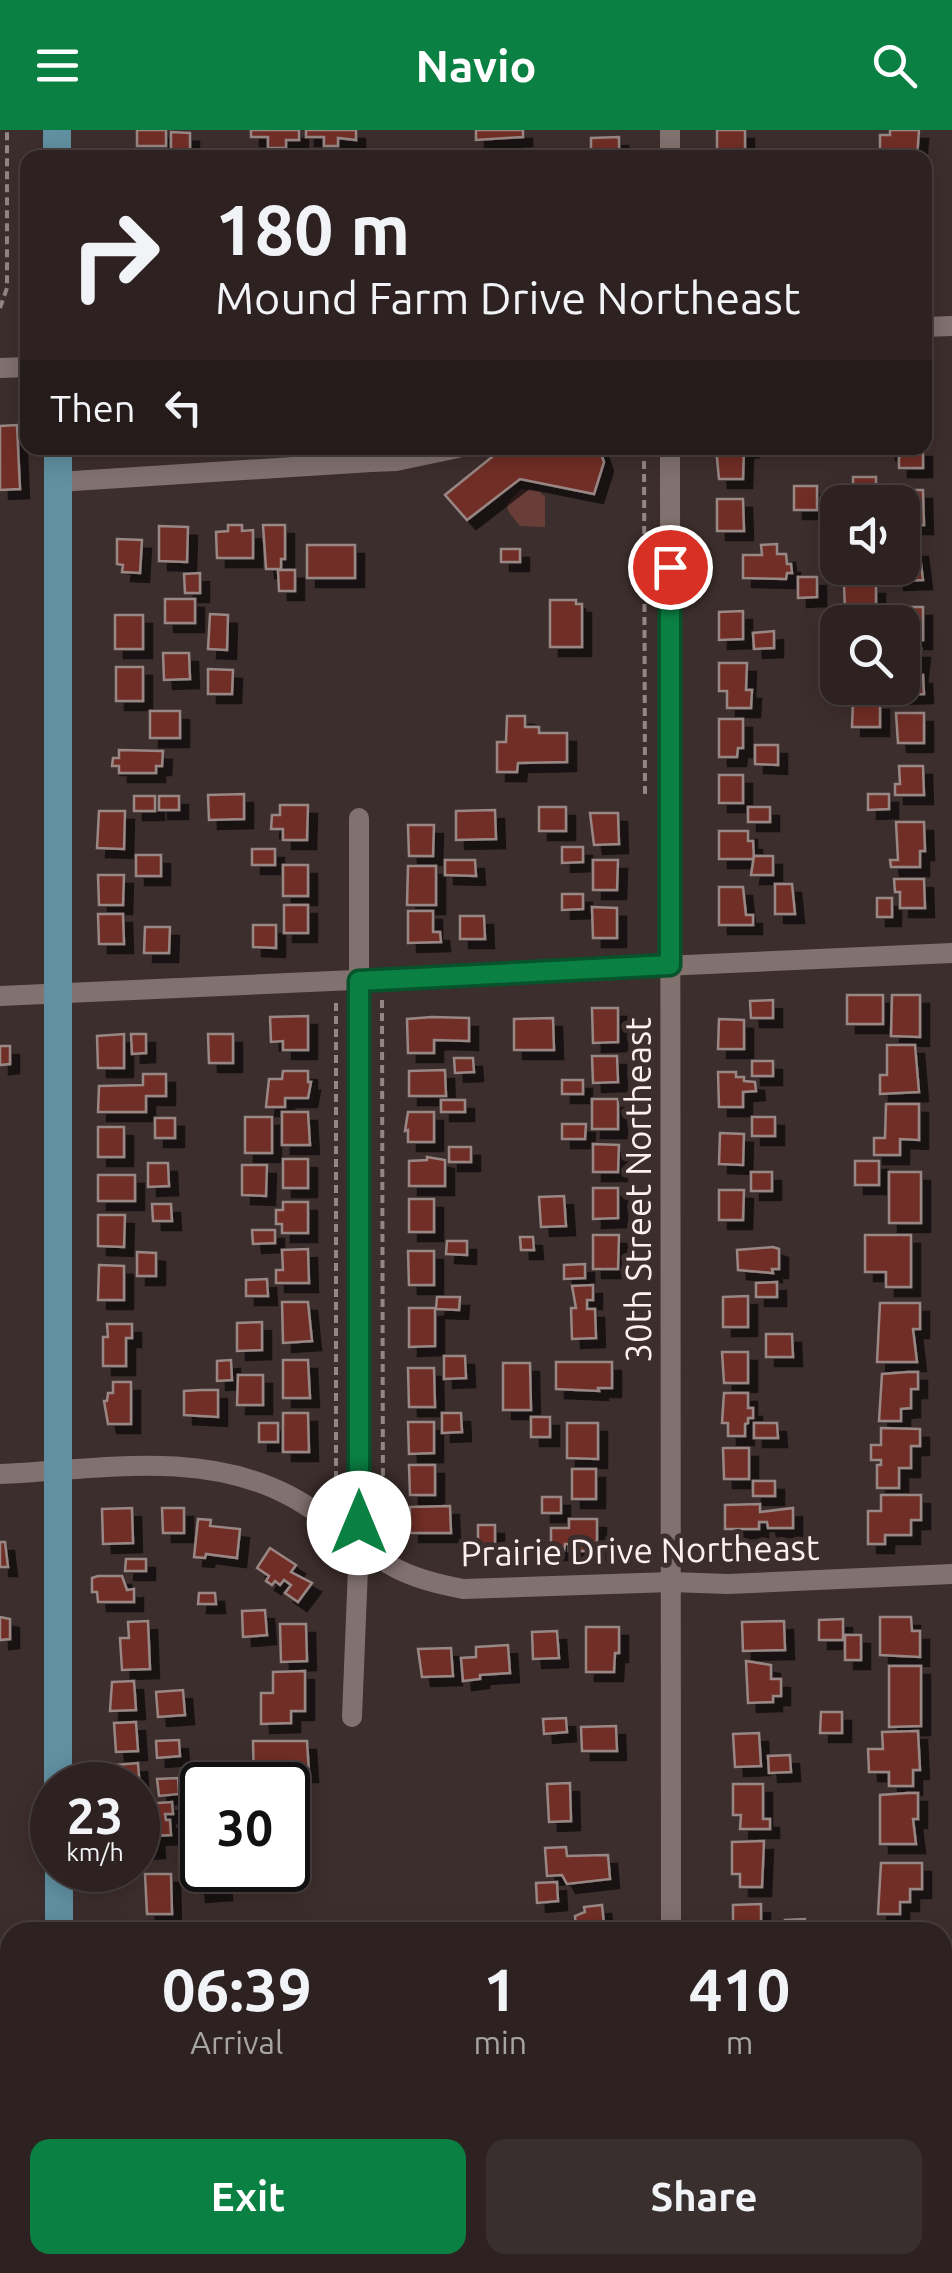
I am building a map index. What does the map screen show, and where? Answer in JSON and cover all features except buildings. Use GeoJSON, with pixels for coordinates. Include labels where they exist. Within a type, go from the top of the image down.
{"type":"FeatureCollection","features":[{"type":"Feature","properties":{"kind":"main road"},"geometry":{"type":"LineString","coordinates":[[58,455],[58,1762]]}},
{"type":"Feature","properties":{"kind":"main road"},"geometry":{"type":"LineString","coordinates":[[58,1892],[59,1922]]}},
{"type":"Feature","properties":{"kind":"street"},"geometry":{"type":"LineString","coordinates":[[58,482],[371,455],[396,461],[425,455]]}},
{"type":"Feature","properties":{"kind":"street","name":"30th Street Northeast"},"geometry":{"type":"LineString","coordinates":[[670,455],[671,1922]]}},
{"type":"Feature","properties":{"kind":"street"},"geometry":{"type":"LineString","coordinates":[[352,1717],[359,1543],[359,818]]}},
{"type":"Feature","properties":{"kind":"street"},"geometry":{"type":"LineString","coordinates":[[0,996],[952,953]]}},
{"type":"Feature","properties":{"kind":"street","name":"Prairie Drive Northeast"},"geometry":{"type":"LineString","coordinates":[[0,1474],[178,1465],[224,1470],[288,1494],[384,1560],[429,1582],[463,1589],[671,1582],[728,1584],[952,1574]]}},
{"type":"Feature","properties":{"kind":"path"},"geometry":{"type":"LineString","coordinates":[[0,308],[7,288],[7,130]]}},
{"type":"Feature","properties":{"kind":"path"},"geometry":{"type":"LineString","coordinates":[[644,455],[645,799]]}},
{"type":"Feature","properties":{"kind":"path"},"geometry":{"type":"LineString","coordinates":[[382,980],[384,1560]]}},
{"type":"Feature","properties":{"kind":"path"},"geometry":{"type":"LineString","coordinates":[[336,982],[336,1492]]}},
{"type":"Feature","properties":{"kind":"shaded area"},"geometry":{"type":"Polygon","coordinates":[[[521,489],[540,492],[545,497],[545,527],[520,526],[508,511],[507,504],[521,489]]]}},
{"type":"Feature","properties":{"kind":"route"},"geometry":{"type":"LineString","coordinates":[[359,1523],[359,981],[670,965],[670,567]]}}]}
